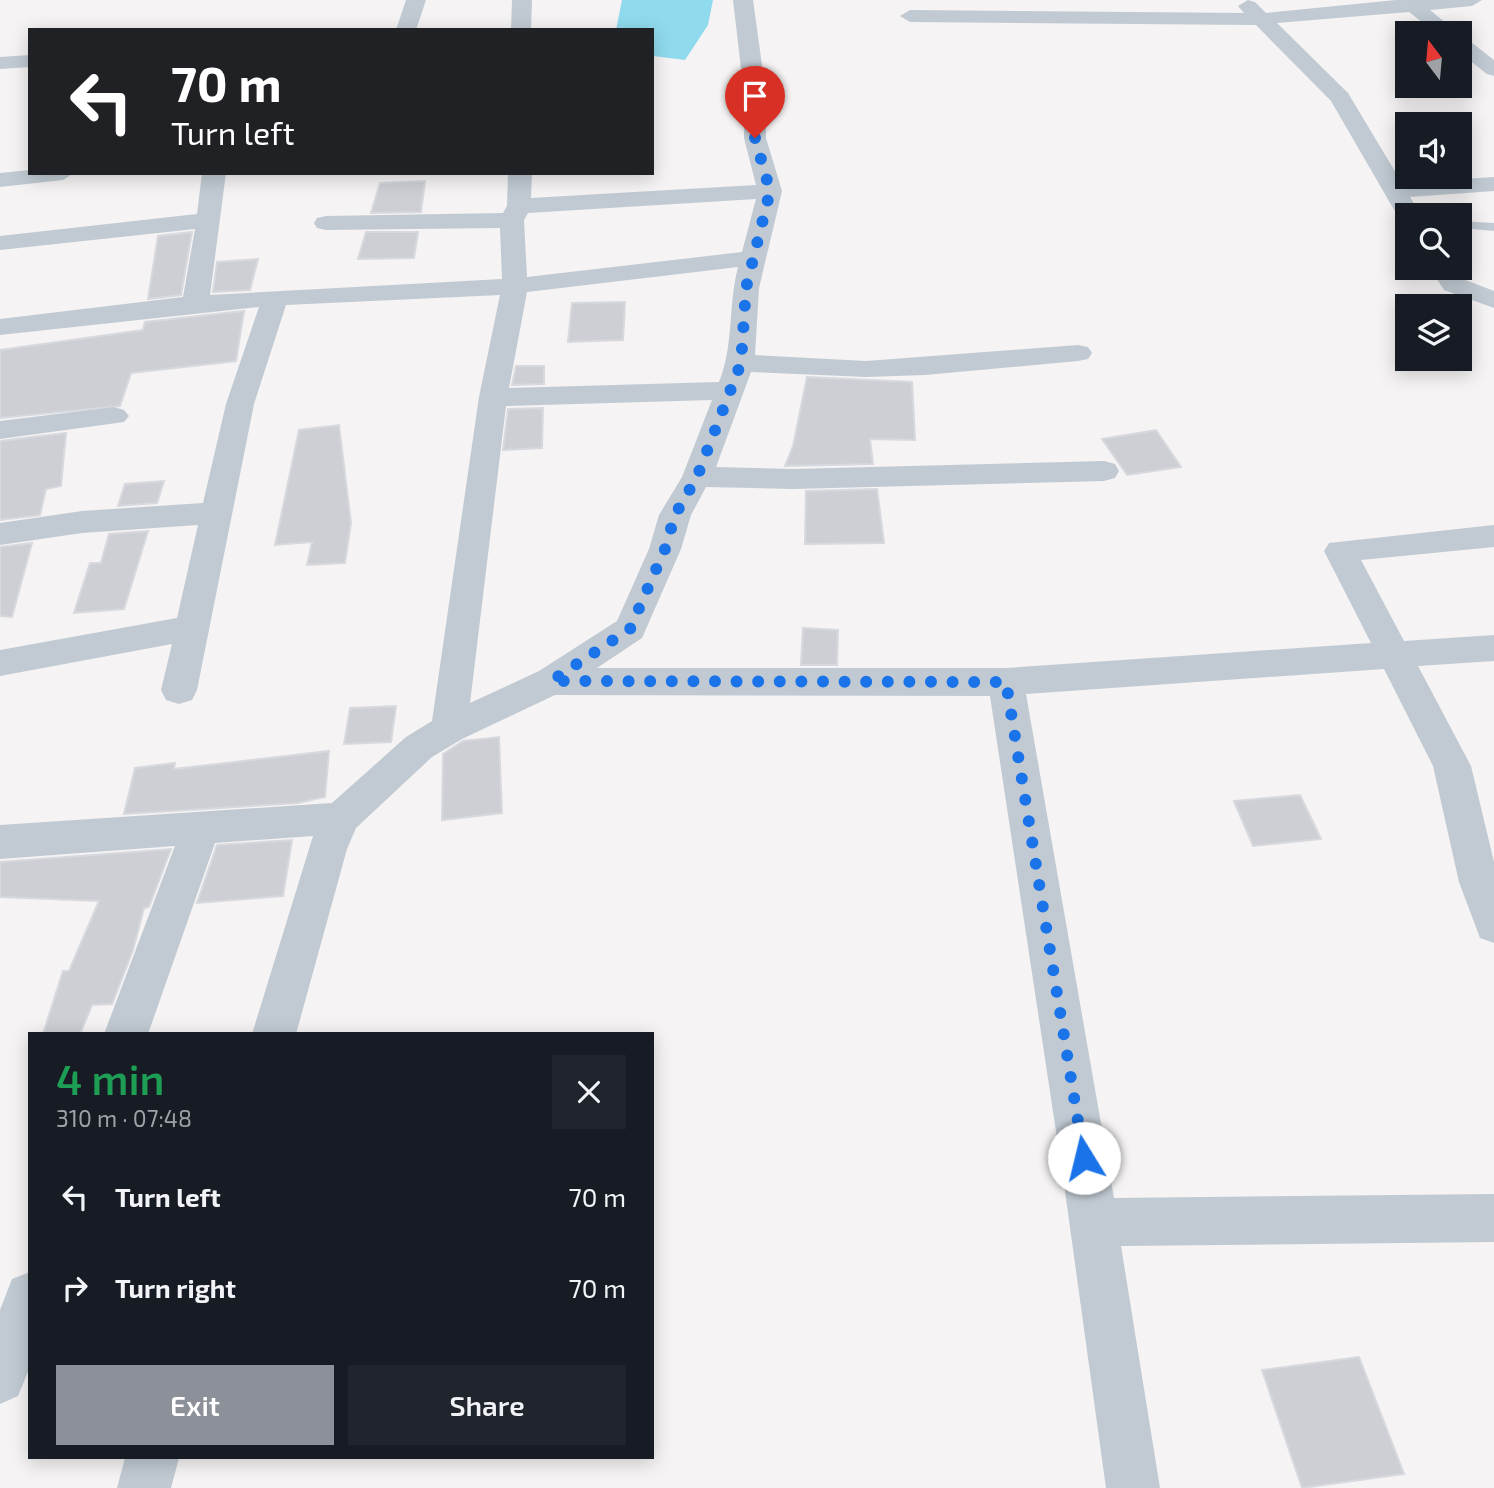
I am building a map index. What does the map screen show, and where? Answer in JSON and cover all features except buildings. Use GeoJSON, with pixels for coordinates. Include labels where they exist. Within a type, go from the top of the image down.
{"type":"FeatureCollection","features":[{"type":"Feature","properties":{"kind":"street"},"geometry":{"type":"LineString","coordinates":[[407,28],[416,0]]}},
{"type":"Feature","properties":{"kind":"street"},"geometry":{"type":"LineString","coordinates":[[521,28],[522,0]]}},
{"type":"Feature","properties":{"kind":"street"},"geometry":{"type":"LineString","coordinates":[[275,1032],[327,849],[341,818],[419,747],[449,729],[551,681],[630,629],[665,549],[675,515],[697,477],[735,377],[746,288],[770,191],[755,138],[755,94],[743,0]]}},
{"type":"Feature","properties":{"kind":"street"},"geometry":{"type":"LineString","coordinates":[[1243,0],[1340,98],[1402,203]]}},
{"type":"Feature","properties":{"kind":"street"},"geometry":{"type":"LineString","coordinates":[[909,16],[1261,19],[1409,2],[1472,0]]}},
{"type":"Feature","properties":{"kind":"street"},"geometry":{"type":"LineString","coordinates":[[1409,2],[1433,21]]}},
{"type":"Feature","properties":{"kind":"street"},"geometry":{"type":"LineString","coordinates":[[1472,47],[1494,49]]}},
{"type":"Feature","properties":{"kind":"street"},"geometry":{"type":"LineString","coordinates":[[1472,52],[1494,70]]}},
{"type":"Feature","properties":{"kind":"street"},"geometry":{"type":"LineString","coordinates":[[0,63],[28,61]]}},
{"type":"Feature","properties":{"kind":"street"},"geometry":{"type":"LineString","coordinates":[[0,180],[45,175]]}},
{"type":"Feature","properties":{"kind":"street"},"geometry":{"type":"LineString","coordinates":[[195,303],[214,175]]}},
{"type":"Feature","properties":{"kind":"street"},"geometry":{"type":"LineString","coordinates":[[449,729],[492,397],[515,286],[516,213],[520,175]]}},
{"type":"Feature","properties":{"kind":"street"},"geometry":{"type":"LineString","coordinates":[[1394,191],[1494,184]]}},
{"type":"Feature","properties":{"kind":"street"},"geometry":{"type":"LineString","coordinates":[[326,223],[516,213],[770,191]]}},
{"type":"Feature","properties":{"kind":"street"},"geometry":{"type":"LineString","coordinates":[[0,243],[209,220]]}},
{"type":"Feature","properties":{"kind":"street"},"geometry":{"type":"LineString","coordinates":[[0,327],[195,303],[515,286],[753,258]]}},
{"type":"Feature","properties":{"kind":"street"},"geometry":{"type":"LineString","coordinates":[[1450,280],[1453,284],[1494,300]]}},
{"type":"Feature","properties":{"kind":"street"},"geometry":{"type":"LineString","coordinates":[[179,690],[240,404],[275,298]]}},
{"type":"Feature","properties":{"kind":"street"},"geometry":{"type":"LineString","coordinates":[[492,397],[735,377],[925,367],[1078,353]]}},
{"type":"Feature","properties":{"kind":"street"},"geometry":{"type":"LineString","coordinates":[[0,430],[114,416]]}},
{"type":"Feature","properties":{"kind":"street"},"geometry":{"type":"LineString","coordinates":[[697,477],[793,479],[1104,471]]}},
{"type":"Feature","properties":{"kind":"street"},"geometry":{"type":"LineString","coordinates":[[0,534],[82,522],[217,513]]}},
{"type":"Feature","properties":{"kind":"street"},"geometry":{"type":"LineString","coordinates":[[1494,536],[1340,551],[1452,766],[1479,881],[1494,925]]}},
{"type":"Feature","properties":{"kind":"street"},"geometry":{"type":"LineString","coordinates":[[0,663],[192,628]]}},
{"type":"Feature","properties":{"kind":"street"},"geometry":{"type":"LineString","coordinates":[[551,681],[1006,682],[1396,657],[1494,648]]}},
{"type":"Feature","properties":{"kind":"street"},"geometry":{"type":"LineString","coordinates":[[1006,682],[1094,1222],[1133,1488]]}},
{"type":"Feature","properties":{"kind":"street"},"geometry":{"type":"LineString","coordinates":[[0,842],[341,818]]}},
{"type":"Feature","properties":{"kind":"street"},"geometry":{"type":"LineString","coordinates":[[127,1032],[201,828]]}},
{"type":"Feature","properties":{"kind":"street"},"geometry":{"type":"LineString","coordinates":[[1094,1222],[1494,1218]]}},
{"type":"Feature","properties":{"kind":"street"},"geometry":{"type":"LineString","coordinates":[[0,1378],[28,1302]]}},
{"type":"Feature","properties":{"kind":"street"},"geometry":{"type":"LineString","coordinates":[[144,1488],[152,1459]]}},
{"type":"Feature","properties":{"kind":"lane"},"geometry":{"type":"LineString","coordinates":[[1472,226],[1494,227]]}},
{"type":"Feature","properties":{"kind":"water"},"geometry":{"type":"Polygon","coordinates":[[[622,0],[713,0],[708,25],[685,60],[654,56],[654,28],[616,28],[622,0]]]}},
{"type":"Feature","properties":{"kind":"route"},"geometry":{"type":"LineString","coordinates":[[755,138],[770,191],[746,288],[741,363],[697,477],[675,515],[665,549],[630,629],[551,681],[1006,682],[1084,1158]]}}]}
